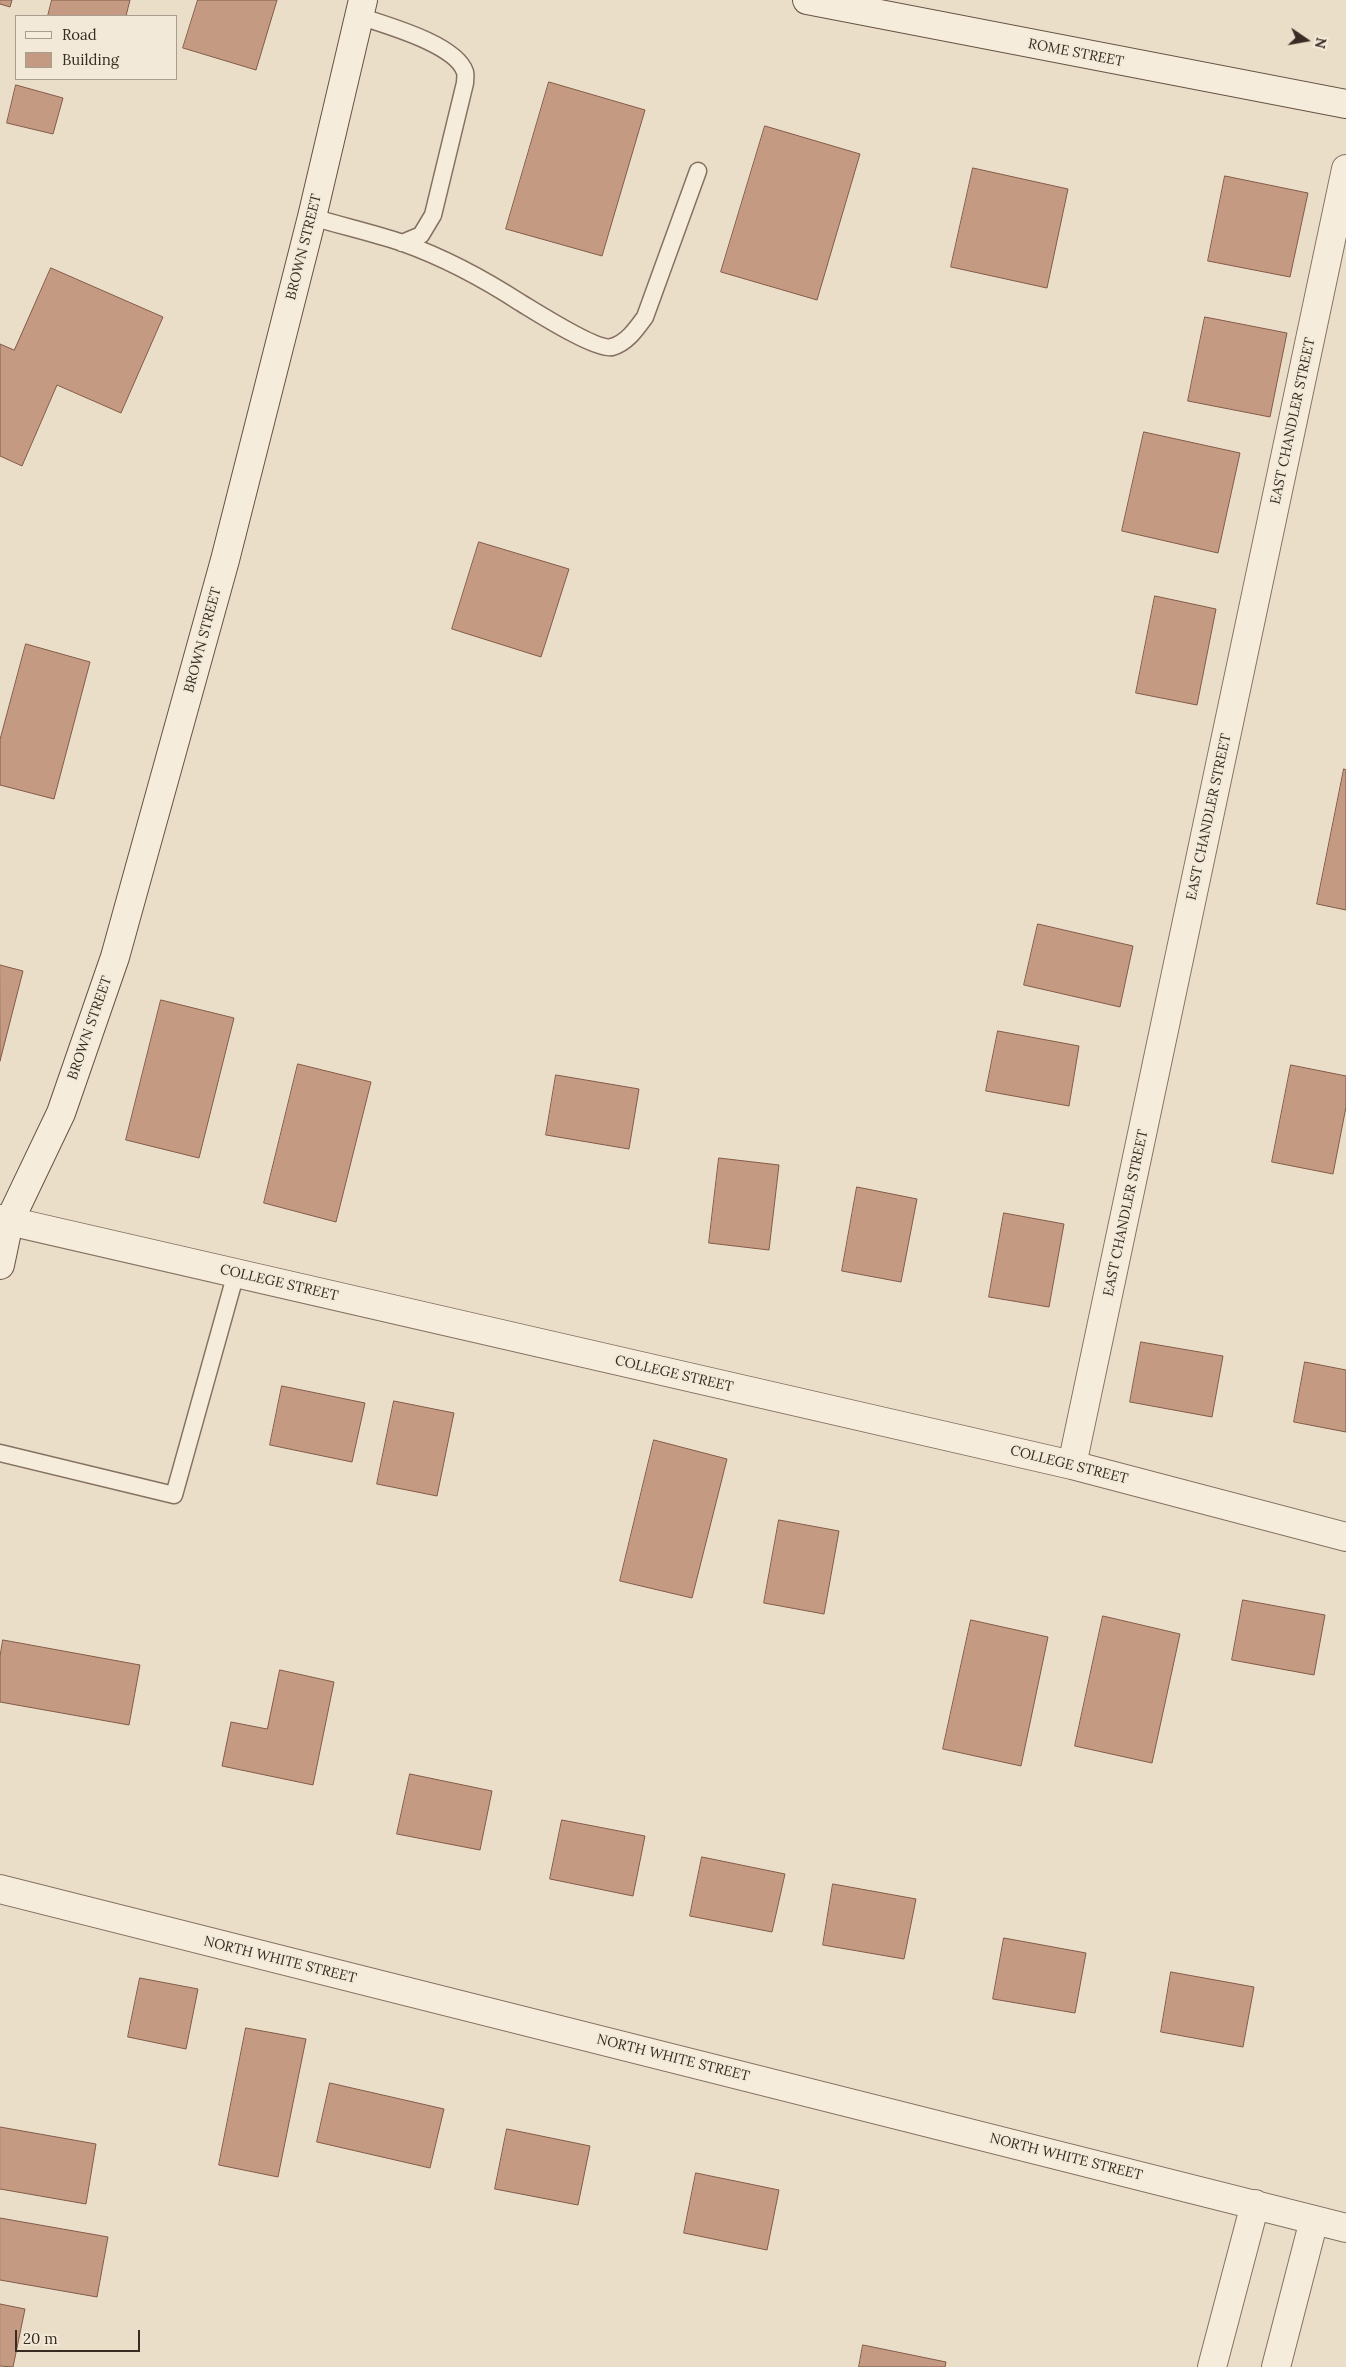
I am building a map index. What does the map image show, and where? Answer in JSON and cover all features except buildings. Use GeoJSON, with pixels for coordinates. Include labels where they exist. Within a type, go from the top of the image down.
{"type":"FeatureCollection","features":[{"type":"Feature","properties":{"kind":"street","name":"ROME STREET"},"geometry":{"type":"LineString","coordinates":[[807,0],[1346,104]]}},
{"type":"Feature","properties":{"kind":"street","name":"BROWN STREET"},"geometry":{"type":"LineString","coordinates":[[0,1265],[5,1220],[61,1113],[115,957],[225,560],[312,217],[361,8]]}},
{"type":"Feature","properties":{"kind":"street","name":"EAST CHANDLER STREET"},"geometry":{"type":"LineString","coordinates":[[1072,1465],[1346,169]]}},
{"type":"Feature","properties":{"kind":"street","name":"COLLEGE STREET"},"geometry":{"type":"LineString","coordinates":[[5,1220],[1072,1465],[1346,1537]]}},
{"type":"Feature","properties":{"kind":"street","name":"NORTH WHITE STREET"},"geometry":{"type":"LineString","coordinates":[[0,1889],[1346,2228]]}},
{"type":"Feature","properties":{"kind":"street"},"geometry":{"type":"LineString","coordinates":[[1212,2367],[1255,2204]]}},
{"type":"Feature","properties":{"kind":"street"},"geometry":{"type":"LineString","coordinates":[[1276,2367],[1314,2220]]}},
{"type":"Feature","properties":{"kind":"lane"},"geometry":{"type":"LineString","coordinates":[[361,8],[433,44],[456,58],[465,72],[465,83],[433,215],[421,235],[402,243]]}},
{"type":"Feature","properties":{"kind":"lane"},"geometry":{"type":"LineString","coordinates":[[312,217],[402,243],[468,271],[547,319],[600,346],[612,347],[632,335],[645,317],[698,171]]}},
{"type":"Feature","properties":{"kind":"lane"},"geometry":{"type":"LineString","coordinates":[[0,1453],[174,1495],[236,1273]]}}]}
